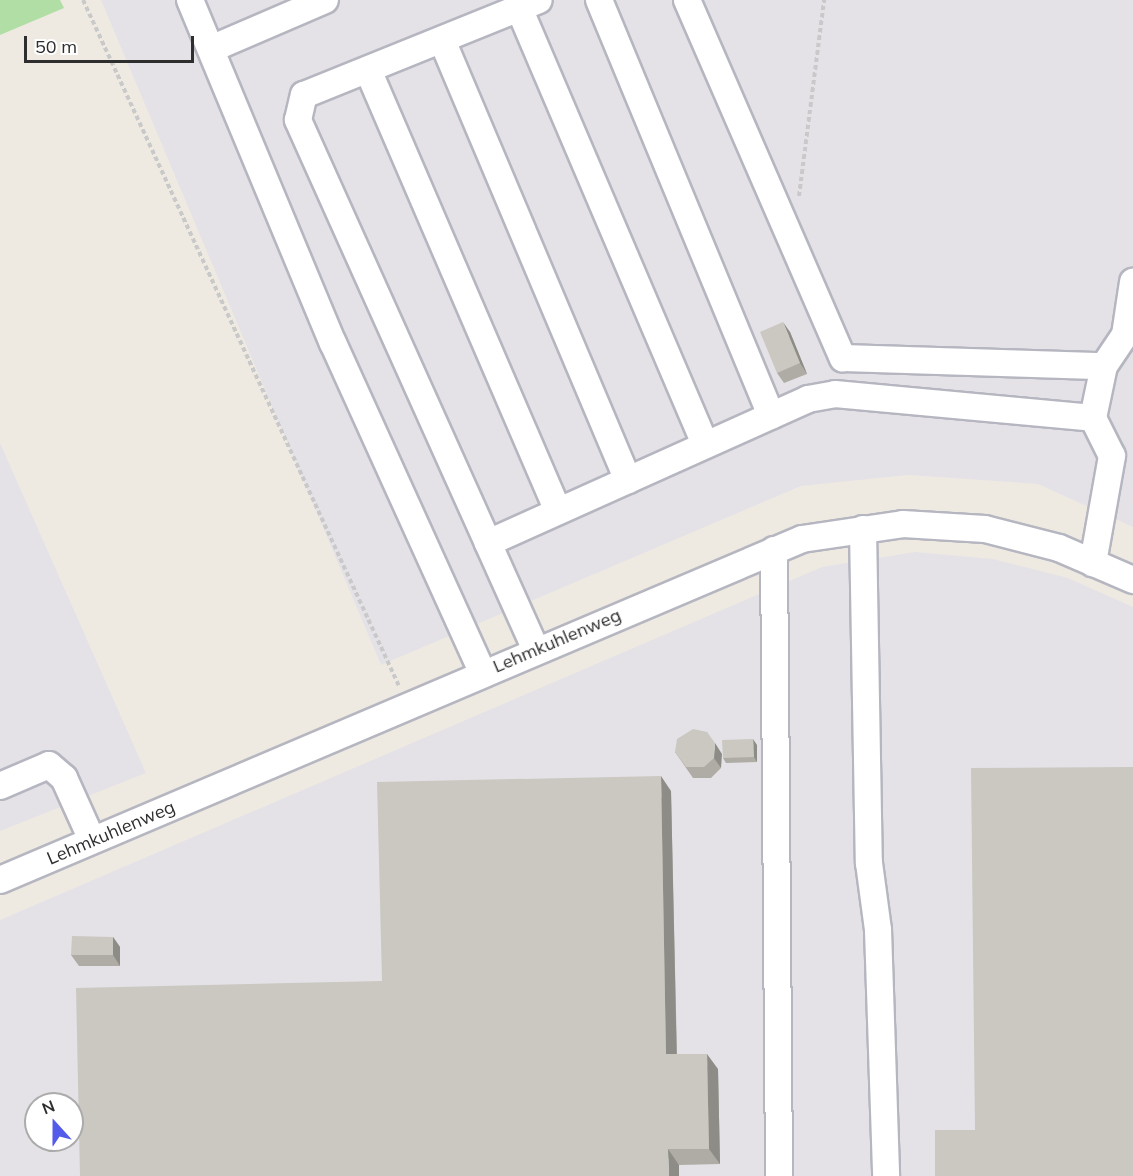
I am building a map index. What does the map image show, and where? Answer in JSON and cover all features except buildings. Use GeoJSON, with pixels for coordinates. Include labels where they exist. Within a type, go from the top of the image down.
{"type":"FeatureCollection","features":[{"type":"Feature","properties":{"kind":"street"},"geometry":{"type":"LineString","coordinates":[[190,0],[333,343],[483,673]]}},
{"type":"Feature","properties":{"kind":"street"},"geometry":{"type":"LineString","coordinates":[[211,49],[325,0]]}},
{"type":"Feature","properties":{"kind":"street"},"geometry":{"type":"LineString","coordinates":[[599,0],[771,416]]}},
{"type":"Feature","properties":{"kind":"street"},"geometry":{"type":"LineString","coordinates":[[687,0],[843,358],[1104,366]]}},
{"type":"Feature","properties":{"kind":"street"},"geometry":{"type":"LineString","coordinates":[[536,650],[298,120],[304,95],[529,4],[705,445]]}},
{"type":"Feature","properties":{"kind":"street"},"geometry":{"type":"LineString","coordinates":[[442,39],[628,480]]}},
{"type":"Feature","properties":{"kind":"street"},"geometry":{"type":"LineString","coordinates":[[368,70],[558,511]]}},
{"type":"Feature","properties":{"kind":"street"},"geometry":{"type":"LineString","coordinates":[[1093,563],[1123,461],[1093,418],[1104,366],[1125,335],[1133,282]]}},
{"type":"Feature","properties":{"kind":"street"},"geometry":{"type":"LineString","coordinates":[[488,543],[808,399],[835,394],[1093,418]]}},
{"type":"Feature","properties":{"kind":"street","name":"Lehmkuhlenweg"},"geometry":{"type":"LineString","coordinates":[[0,880],[536,650],[802,539],[863,528],[903,524],[985,529],[1059,548],[1133,580]]}},
{"type":"Feature","properties":{"kind":"street"},"geometry":{"type":"LineString","coordinates":[[863,528],[868,863],[878,930],[886,1176]]}},
{"type":"Feature","properties":{"kind":"street"},"geometry":{"type":"LineString","coordinates":[[774,550],[779,1176]]}},
{"type":"Feature","properties":{"kind":"street"},"geometry":{"type":"LineString","coordinates":[[0,786],[49,765],[64,778],[92,840]]}},
{"type":"Feature","properties":{"kind":"path"},"geometry":{"type":"LineString","coordinates":[[83,0],[407,705]]}},
{"type":"Feature","properties":{"kind":"path"},"geometry":{"type":"LineString","coordinates":[[799,200],[824,0]]}},
{"type":"Feature","properties":{"kind":"shaded area"},"geometry":{"type":"Polygon","coordinates":[[[101,0],[1133,0],[1133,527],[1038,484],[908,475],[801,486],[381,665],[101,0]]]}},
{"type":"Feature","properties":{"kind":"shaded area"},"geometry":{"type":"Polygon","coordinates":[[[0,443],[146,773],[0,831],[0,443]]]}},
{"type":"Feature","properties":{"kind":"shaded area"},"geometry":{"type":"Polygon","coordinates":[[[915,552],[993,559],[1068,578],[1133,607],[1133,1176],[0,1176],[0,920],[822,567],[915,552]]]}},
{"type":"Feature","properties":{"kind":"green space"},"geometry":{"type":"Polygon","coordinates":[[[0,0],[60,0],[64,8],[0,35],[0,0]]]}}]}
